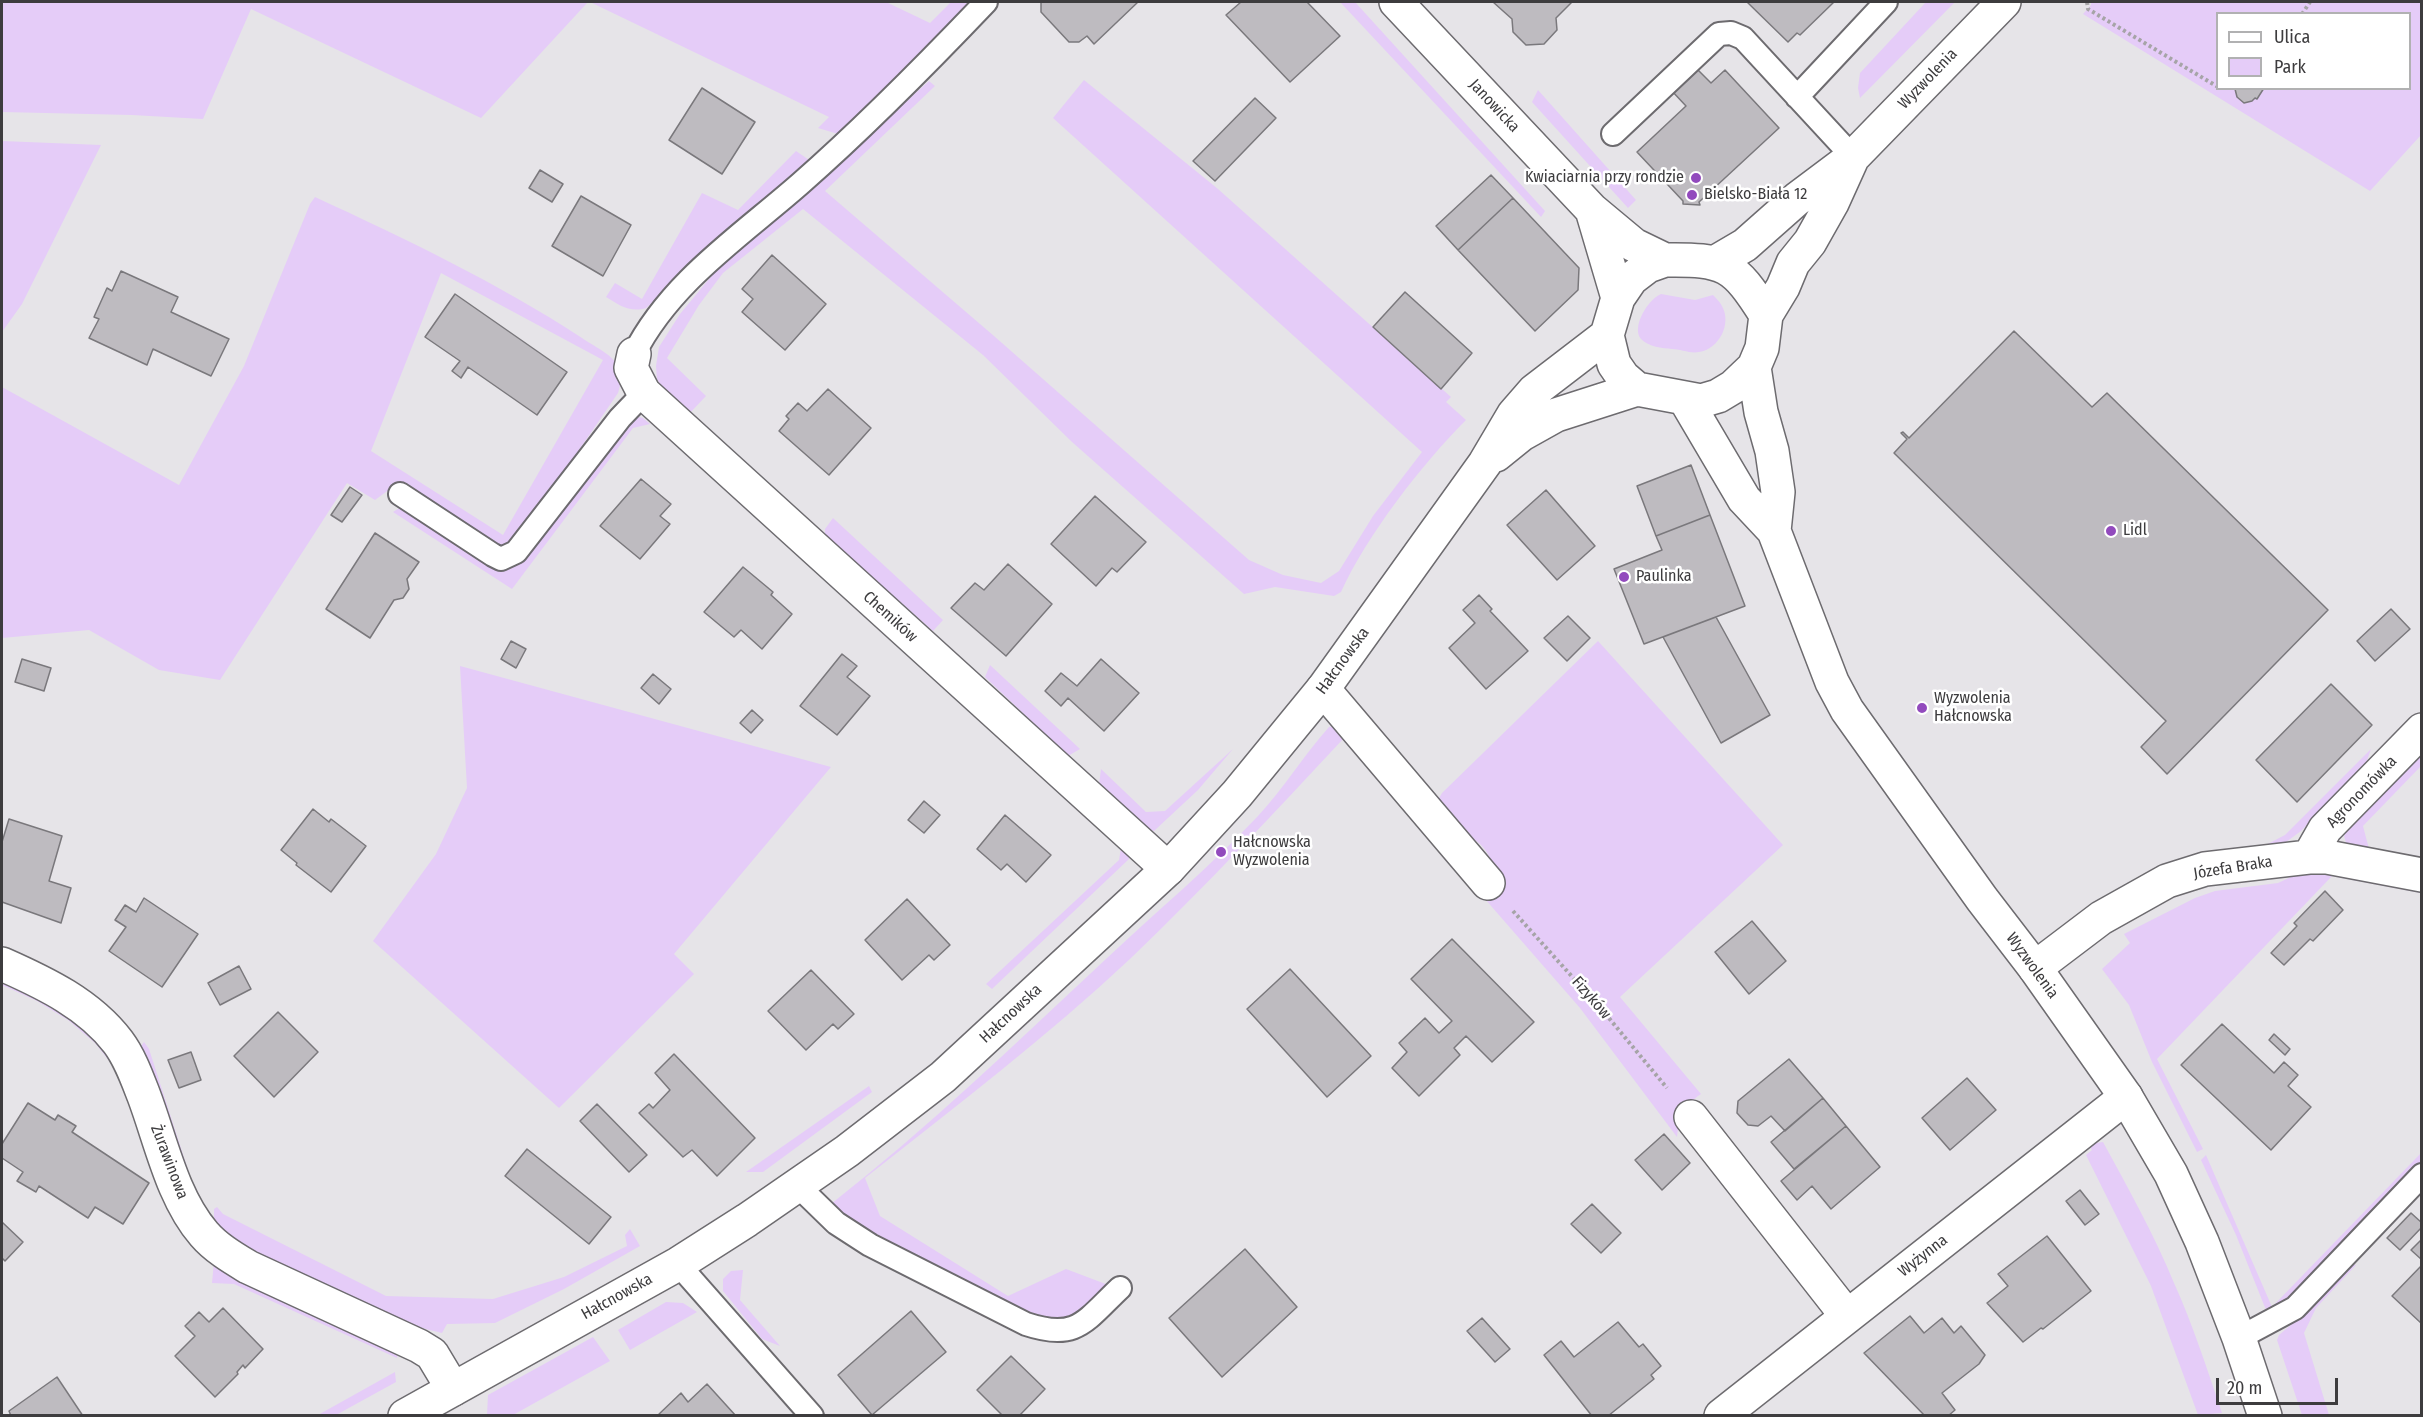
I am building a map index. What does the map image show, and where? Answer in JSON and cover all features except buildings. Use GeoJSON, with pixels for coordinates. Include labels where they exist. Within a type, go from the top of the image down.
{"type":"FeatureCollection","features":[{"type":"Feature","properties":{"kind":"street","name":"Janowicka"},"geometry":{"type":"LineString","coordinates":[[1396,2],[1592,210],[1634,245],[1665,260]]}},
{"type":"Feature","properties":{"kind":"street","name":"Wyzwolenia"},"geometry":{"type":"LineString","coordinates":[[1716,262],[1745,245],[1790,204],[1853,156],[2004,2]]}},
{"type":"Feature","properties":{"kind":"street","name":"Wyzwolenia"},"geometry":{"type":"LineString","coordinates":[[1766,315],[1783,287],[1793,263],[1809,242],[1832,203],[1853,156]]}},
{"type":"Feature","properties":{"kind":"street","name":"Janowicka"},"geometry":{"type":"LineString","coordinates":[[1592,210],[1618,298]]}},
{"type":"Feature","properties":{"kind":"street"},"geometry":{"type":"LineString","coordinates":[[1665,260],[1716,262],[1737,275],[1751,291],[1766,315],[1762,348],[1754,367],[1733,387],[1718,396],[1701,401],[1637,389],[1623,377],[1614,364],[1607,335],[1618,298],[1631,279],[1648,266],[1665,260]]}},
{"type":"Feature","properties":{"kind":"street","name":"Hałcnowska"},"geometry":{"type":"LineString","coordinates":[[405,1416],[678,1264],[798,1186],[896,1115],[943,1077],[1168,869],[1237,794],[1323,689],[1485,463],[1514,414],[1534,391],[1607,335]]}},
{"type":"Feature","properties":{"kind":"street","name":"Chemików"},"geometry":{"type":"LineString","coordinates":[[634,354],[631,368],[644,393],[1168,869]]}},
{"type":"Feature","properties":{"kind":"street","name":"Wyzwolenia"},"geometry":{"type":"LineString","coordinates":[[1754,367],[1761,412],[1772,451],[1778,492],[1774,531]]}},
{"type":"Feature","properties":{"kind":"street","name":"Hałcnowska"},"geometry":{"type":"LineString","coordinates":[[1485,463],[1522,434],[1556,415],[1637,389]]}},
{"type":"Feature","properties":{"kind":"street","name":"Wyzwolenia"},"geometry":{"type":"LineString","coordinates":[[1685,399],[1744,499],[1774,531],[1824,662],[1847,710],[2126,1097],[2172,1174],[2202,1242],[2239,1338],[2265,1416]]}},
{"type":"Feature","properties":{"kind":"street"},"geometry":{"type":"LineString","coordinates":[[1323,689],[1488,884]]}},
{"type":"Feature","properties":{"kind":"street","name":"Agronomówka"},"geometry":{"type":"LineString","coordinates":[[2309,857],[2325,830],[2421,730]]}},
{"type":"Feature","properties":{"kind":"street","name":"Józefa Braka"},"geometry":{"type":"LineString","coordinates":[[2035,968],[2101,918],[2167,881],[2205,869],[2309,857],[2337,859],[2421,875]]}},
{"type":"Feature","properties":{"kind":"street","name":"Żurawinowa"},"geometry":{"type":"LineString","coordinates":[[2,964],[45,983],[73,1000],[100,1022],[119,1043],[132,1066],[179,1193],[190,1215],[205,1235],[226,1254],[248,1267],[432,1354],[453,1389]]}},
{"type":"Feature","properties":{"kind":"street","name":"Wyżynna"},"geometry":{"type":"LineString","coordinates":[[1721,1416],[2126,1097]]}},
{"type":"Feature","properties":{"kind":"street"},"geometry":{"type":"LineString","coordinates":[[1691,1117],[1847,1316]]}},
{"type":"Feature","properties":{"kind":"lane"},"geometry":{"type":"LineString","coordinates":[[634,354],[644,334],[661,310],[698,272],[801,183],[905,87],[986,2]]}},
{"type":"Feature","properties":{"kind":"lane"},"geometry":{"type":"LineString","coordinates":[[1797,97],[1886,2]]}},
{"type":"Feature","properties":{"kind":"lane"},"geometry":{"type":"LineString","coordinates":[[1613,134],[1719,34],[1731,33],[1743,38],[1853,156]]}},
{"type":"Feature","properties":{"kind":"lane"},"geometry":{"type":"LineString","coordinates":[[400,494],[493,555],[501,559],[507,557],[516,552],[620,418],[644,393]]}},
{"type":"Feature","properties":{"kind":"lane"},"geometry":{"type":"LineString","coordinates":[[2239,1338],[2295,1308],[2421,1175]]}},
{"type":"Feature","properties":{"kind":"lane"},"geometry":{"type":"LineString","coordinates":[[798,1186],[836,1223],[870,1245],[1026,1324],[1043,1330],[1063,1332],[1081,1324],[1120,1288]]}},
{"type":"Feature","properties":{"kind":"lane"},"geometry":{"type":"LineString","coordinates":[[678,1264],[812,1416]]}},
{"type":"Feature","properties":{"kind":"path"},"geometry":{"type":"LineString","coordinates":[[2087,2],[2088,9],[2216,86]]}},
{"type":"Feature","properties":{"kind":"path","name":"Fizyków"},"geometry":{"type":"LineString","coordinates":[[1488,884],[1603,1011],[1691,1117]]}},
{"type":"Feature","properties":{"kind":"green space"},"geometry":{"type":"Polygon","coordinates":[[[2,2],[588,2],[481,118],[251,9],[203,119],[2,112],[2,2]]]}},
{"type":"Feature","properties":{"kind":"green space"},"geometry":{"type":"Polygon","coordinates":[[[590,2],[886,2],[930,23],[951,2],[970,2],[910,67],[838,134],[818,128],[829,117],[590,2]]]}},
{"type":"Feature","properties":{"kind":"green space"},"geometry":{"type":"Polygon","coordinates":[[[1340,2],[1355,2],[1545,211],[1541,217],[1340,2]]]}},
{"type":"Feature","properties":{"kind":"green space"},"geometry":{"type":"Polygon","coordinates":[[[1926,2],[1955,2],[1860,98],[1858,88],[1860,73],[1926,2]]]}},
{"type":"Feature","properties":{"kind":"green space"},"geometry":{"type":"Polygon","coordinates":[[[2091,2],[2421,2],[2421,135],[2370,191],[2083,14],[2091,2]]]}},
{"type":"Feature","properties":{"kind":"green space"},"geometry":{"type":"Polygon","coordinates":[[[1084,80],[1218,189],[1451,397],[1446,402],[1466,420],[1432,457],[1397,501],[1365,547],[1341,592],[1334,596],[1275,587],[1244,594],[1072,442],[983,355],[803,209],[723,273],[699,305],[667,358],[706,396],[688,415],[664,391],[657,379],[656,366],[659,347],[680,314],[714,273],[929,81],[935,86],[825,191],[1249,560],[1283,575],[1321,583],[1339,571],[1373,516],[1422,452],[1053,118],[1084,80]]]}},
{"type":"Feature","properties":{"kind":"green space"},"geometry":{"type":"Polygon","coordinates":[[[1538,90],[1636,200],[1628,208],[1532,102],[1538,90]]]}},
{"type":"Feature","properties":{"kind":"green space"},"geometry":{"type":"Polygon","coordinates":[[[2,141],[101,145],[22,304],[2,332],[2,141]]]}},
{"type":"Feature","properties":{"kind":"green space"},"geometry":{"type":"Polygon","coordinates":[[[796,151],[812,162],[646,308],[630,309],[606,297],[615,283],[642,299],[702,193],[738,210],[796,151]]]}},
{"type":"Feature","properties":{"kind":"green space"},"geometry":{"type":"Polygon","coordinates":[[[315,197],[451,263],[550,318],[607,354],[618,366],[621,380],[618,393],[521,535],[509,545],[501,546],[398,483],[375,500],[347,483],[220,680],[159,670],[89,630],[2,638],[2,387],[179,485],[244,366],[310,204],[315,197]],[[441,273],[371,451],[503,535],[603,360],[441,273]]]}},
{"type":"Feature","properties":{"kind":"green space"},"geometry":{"type":"Polygon","coordinates":[[[1661,294],[1695,300],[1713,295],[1725,313],[1724,328],[1718,341],[1706,350],[1696,352],[1660,348],[1644,342],[1638,334],[1640,319],[1649,304],[1661,294]]]}},
{"type":"Feature","properties":{"kind":"green space"},"geometry":{"type":"Polygon","coordinates":[[[634,416],[643,418],[650,424],[633,428],[512,589],[393,512],[401,507],[493,566],[634,416]]]}},
{"type":"Feature","properties":{"kind":"green space"},"geometry":{"type":"Polygon","coordinates":[[[833,518],[943,620],[933,631],[825,535],[825,529],[833,518]]]}},
{"type":"Feature","properties":{"kind":"green space"},"geometry":{"type":"Polygon","coordinates":[[[1598,641],[1783,845],[1620,997],[1701,1094],[1683,1112],[1677,1137],[1580,1008],[1485,899],[1494,878],[1489,856],[1480,844],[1458,826],[1438,800],[1442,793],[1598,641]]]}},
{"type":"Feature","properties":{"kind":"green space"},"geometry":{"type":"Polygon","coordinates":[[[990,665],[1080,749],[1068,756],[985,677],[990,665]]]}},
{"type":"Feature","properties":{"kind":"green space"},"geometry":{"type":"Polygon","coordinates":[[[460,666],[831,767],[674,954],[694,974],[559,1108],[373,941],[436,854],[467,788],[460,666]]]}},
{"type":"Feature","properties":{"kind":"green space"},"geometry":{"type":"Polygon","coordinates":[[[1334,726],[1345,737],[1213,877],[1131,958],[1034,1044],[865,1178],[880,1216],[1008,1296],[1066,1269],[1111,1286],[1078,1317],[1055,1325],[1027,1319],[874,1238],[842,1216],[831,1204],[971,1084],[1240,835],[1329,727],[1334,726]]]}},
{"type":"Feature","properties":{"kind":"green space"},"geometry":{"type":"Polygon","coordinates":[[[1233,749],[1198,790],[1154,831],[1147,829],[1099,785],[1101,769],[1146,812],[1165,811],[1233,749]]]}},
{"type":"Feature","properties":{"kind":"green space"},"geometry":{"type":"Polygon","coordinates":[[[2371,749],[2365,766],[2301,831],[2282,845],[2254,851],[2285,835],[2371,749]]]}},
{"type":"Feature","properties":{"kind":"green space"},"geometry":{"type":"Polygon","coordinates":[[[2421,756],[2421,766],[2363,826],[2369,849],[2347,846],[2344,836],[2348,829],[2421,756]]]}},
{"type":"Feature","properties":{"kind":"green space"},"geometry":{"type":"Polygon","coordinates":[[[1121,848],[1128,852],[1129,859],[992,989],[986,984],[1119,860],[1121,848]]]}},
{"type":"Feature","properties":{"kind":"green space"},"geometry":{"type":"Polygon","coordinates":[[[2306,870],[2421,886],[2421,893],[2332,876],[2157,1059],[2203,1149],[2197,1152],[2152,1062],[2129,1005],[2102,969],[2130,943],[2124,934],[2195,898],[2215,891],[2278,883],[2306,870]]]}},
{"type":"Feature","properties":{"kind":"green space"},"geometry":{"type":"Polygon","coordinates":[[[2,981],[67,1014],[95,1038],[121,1072],[153,1158],[114,1067],[95,1043],[68,1020],[37,1001],[2,985],[2,981]]]}},
{"type":"Feature","properties":{"kind":"green space"},"geometry":{"type":"Polygon","coordinates":[[[144,1042],[149,1049],[188,1170],[182,1169],[139,1049],[144,1042]]]}},
{"type":"Feature","properties":{"kind":"green space"},"geometry":{"type":"Polygon","coordinates":[[[869,1086],[872,1092],[763,1172],[746,1172],[869,1086]]]}},
{"type":"Feature","properties":{"kind":"green space"},"geometry":{"type":"Polygon","coordinates":[[[2103,1142],[2140,1211],[2181,1299],[2222,1413],[2198,1415],[2151,1286],[2086,1155],[2092,1150],[2088,1144],[2103,1142]]]}},
{"type":"Feature","properties":{"kind":"green space"},"geometry":{"type":"Polygon","coordinates":[[[2422,1152],[2421,1162],[2287,1305],[2273,1311],[2266,1310],[2236,1235],[2201,1160],[2206,1155],[2272,1307],[2422,1152]]]}},
{"type":"Feature","properties":{"kind":"green space"},"geometry":{"type":"Polygon","coordinates":[[[217,1207],[223,1214],[386,1296],[493,1299],[564,1277],[627,1246],[625,1235],[630,1229],[640,1246],[564,1289],[495,1323],[447,1324],[442,1333],[388,1315],[271,1263],[241,1245],[214,1221],[214,1209],[217,1207]]]}},
{"type":"Feature","properties":{"kind":"green space"},"geometry":{"type":"Polygon","coordinates":[[[214,1262],[398,1351],[397,1358],[234,1284],[212,1283],[214,1262]]]}},
{"type":"Feature","properties":{"kind":"green space"},"geometry":{"type":"Polygon","coordinates":[[[2349,1264],[2356,1265],[2316,1308],[2304,1333],[2329,1415],[2302,1415],[2277,1340],[2279,1335],[2299,1318],[2349,1264]]]}},
{"type":"Feature","properties":{"kind":"green space"},"geometry":{"type":"Polygon","coordinates":[[[743,1270],[740,1300],[780,1346],[762,1339],[723,1291],[723,1279],[731,1271],[743,1270]]]}},
{"type":"Feature","properties":{"kind":"green space"},"geometry":{"type":"Polygon","coordinates":[[[666,1302],[683,1303],[697,1312],[630,1350],[618,1330],[666,1302]]]}},
{"type":"Feature","properties":{"kind":"green space"},"geometry":{"type":"Polygon","coordinates":[[[593,1337],[610,1361],[513,1415],[487,1415],[488,1395],[593,1337]]]}},
{"type":"Feature","properties":{"kind":"green space"},"geometry":{"type":"Polygon","coordinates":[[[395,1372],[396,1382],[336,1415],[318,1415],[395,1372]]]}},
{"type":"Feature","properties":{"kind":"place","name":"Kwiaciarnia przy rondzie"},"geometry":{"type":"Point","coordinates":[1696,178]}},
{"type":"Feature","properties":{"kind":"place","name":"Bielsko-Biała 12"},"geometry":{"type":"Point","coordinates":[1692,195]}},
{"type":"Feature","properties":{"kind":"place","name":"Lidl"},"geometry":{"type":"Point","coordinates":[2111,531]}},
{"type":"Feature","properties":{"kind":"place","name":"Paulinka"},"geometry":{"type":"Point","coordinates":[1624,577]}},
{"type":"Feature","properties":{"kind":"place","name":"Wyzwolenia Hałcnowska"},"geometry":{"type":"Point","coordinates":[1922,708]}},
{"type":"Feature","properties":{"kind":"place","name":"Hałcnowska Wyzwolenia"},"geometry":{"type":"Point","coordinates":[1221,852]}}]}
